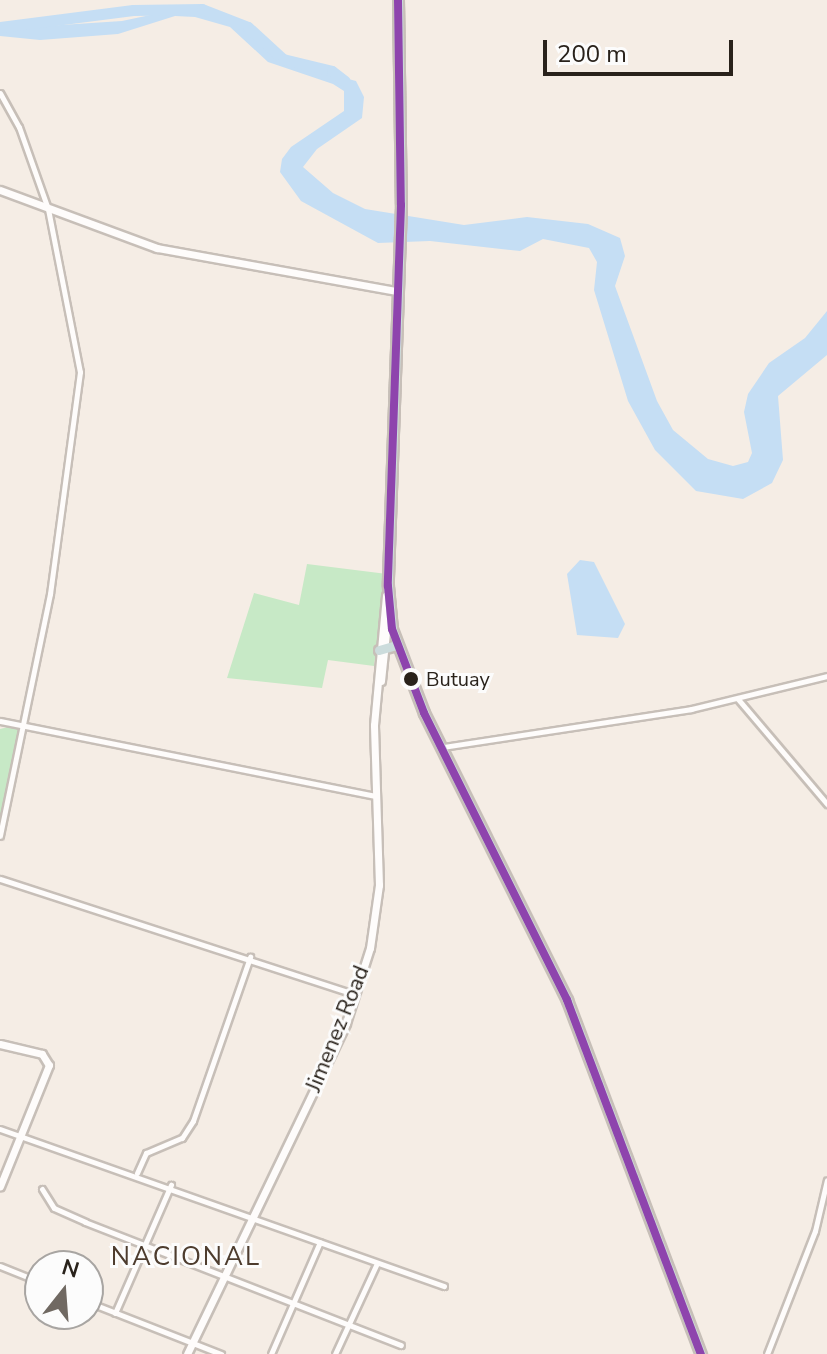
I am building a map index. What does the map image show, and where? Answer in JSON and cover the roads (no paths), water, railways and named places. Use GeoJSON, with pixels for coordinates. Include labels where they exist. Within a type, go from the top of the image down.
{"type":"FeatureCollection","features":[{"type":"Feature","properties":{"kind":"highway"},"geometry":{"type":"LineString","coordinates":[[398,0],[401,205],[388,611],[396,645],[567,1000],[701,1354]]}},
{"type":"Feature","properties":{"kind":"highway"},"geometry":{"type":"LineString","coordinates":[[382,650],[396,645]]}},
{"type":"Feature","properties":{"kind":"main road"},"geometry":{"type":"LineString","coordinates":[[0,190],[48,209],[201,258],[396,291]]}},
{"type":"Feature","properties":{"kind":"main road","name":"Jimenez Road"},"geometry":{"type":"LineString","coordinates":[[187,1354],[356,995],[378,904],[376,734],[388,586]]}},
{"type":"Feature","properties":{"kind":"main road","name":"Jimenez Road"},"geometry":{"type":"LineString","coordinates":[[382,650],[388,611]]}},
{"type":"Feature","properties":{"kind":"main road"},"geometry":{"type":"LineString","coordinates":[[0,1044],[42,1054],[49,1065],[0,1186]]}},
{"type":"Feature","properties":{"kind":"street"},"geometry":{"type":"LineString","coordinates":[[0,93],[19,127],[48,209],[80,347],[80,372],[50,594],[0,836]]}},
{"type":"Feature","properties":{"kind":"street"},"geometry":{"type":"LineString","coordinates":[[443,747],[738,699],[827,676]]}},
{"type":"Feature","properties":{"kind":"street"},"geometry":{"type":"LineString","coordinates":[[738,699],[827,804]]}},
{"type":"Feature","properties":{"kind":"street"},"geometry":{"type":"LineString","coordinates":[[0,721],[23,722],[377,796]]}},
{"type":"Feature","properties":{"kind":"street"},"geometry":{"type":"LineString","coordinates":[[0,879],[250,957],[356,995]]}},
{"type":"Feature","properties":{"kind":"street"},"geometry":{"type":"LineString","coordinates":[[137,1173],[146,1153],[182,1138],[193,1121],[250,957]]}},
{"type":"Feature","properties":{"kind":"street"},"geometry":{"type":"LineString","coordinates":[[0,1129],[171,1185],[444,1286]]}},
{"type":"Feature","properties":{"kind":"street"},"geometry":{"type":"LineString","coordinates":[[767,1354],[815,1231],[827,1180]]}},
{"type":"Feature","properties":{"kind":"street"},"geometry":{"type":"LineString","coordinates":[[115,1313],[171,1185]]}},
{"type":"Feature","properties":{"kind":"street"},"geometry":{"type":"LineString","coordinates":[[42,1189],[54,1208],[223,1280],[401,1345]]}},
{"type":"Feature","properties":{"kind":"street"},"geometry":{"type":"LineString","coordinates":[[271,1354],[320,1242]]}},
{"type":"Feature","properties":{"kind":"street"},"geometry":{"type":"LineString","coordinates":[[335,1354],[377,1263]]}},
{"type":"Feature","properties":{"kind":"street"},"geometry":{"type":"LineString","coordinates":[[0,1266],[24,1276]]}},
{"type":"Feature","properties":{"kind":"street"},"geometry":{"type":"LineString","coordinates":[[104,1309],[221,1354]]}},
{"type":"Feature","properties":{"kind":"water"},"geometry":{"type":"Polygon","coordinates":[[[179,9],[220,16],[244,29],[280,61],[356,81],[364,97],[362,118],[317,149],[303,167],[333,193],[365,209],[464,225],[527,217],[588,224],[620,238],[625,256],[615,286],[657,401],[673,430],[708,459],[733,466],[748,462],[752,453],[744,412],[748,394],[769,363],[805,338],[827,311],[827,355],[778,396],[783,460],[772,483],[743,499],[696,491],[655,450],[628,401],[594,290],[597,262],[589,248],[543,239],[520,251],[430,241],[378,243],[301,201],[280,172],[282,159],[291,147],[344,111],[344,91],[333,84],[268,62],[230,27],[195,17],[175,16],[118,34],[40,40],[0,36],[0,29],[122,21],[179,9]]]}},
{"type":"Feature","properties":{"kind":"water"},"geometry":{"type":"Polygon","coordinates":[[[580,560],[594,562],[625,624],[618,638],[577,635],[567,574],[580,560]]]}},
{"type":"Feature","properties":{"kind":"waterway"},"geometry":{"type":"LineString","coordinates":[[0,27],[133,10],[202,9],[248,27],[283,59],[332,71],[345,81]]}},
{"type":"Feature","properties":{"kind":"place","name":"Butuay"},"geometry":{"type":"Point","coordinates":[411,679]}},
{"type":"Feature","properties":{"kind":"district","name":"NACIONAL"},"geometry":{"type":"Point","coordinates":[186,1257]}}]}
